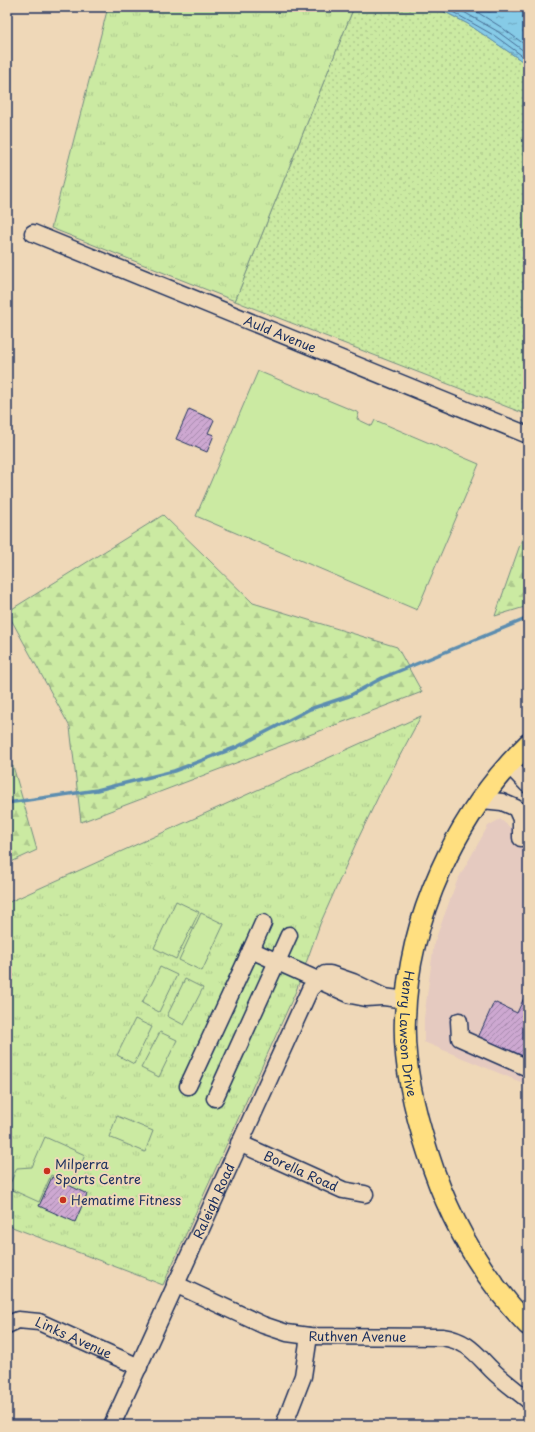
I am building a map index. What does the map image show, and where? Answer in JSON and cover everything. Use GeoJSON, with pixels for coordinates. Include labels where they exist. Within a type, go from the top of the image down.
{"type":"FeatureCollection","features":[{"type":"Feature","properties":{"kind":"main road","name":"Henry Lawson Drive"},"geometry":{"type":"LineString","coordinates":[[528,744],[509,765],[482,800],[453,845],[438,876],[411,959],[406,1000],[405,1032],[411,1089],[421,1130],[436,1179],[452,1215],[471,1251],[494,1286],[528,1325]]}},
{"type":"Feature","properties":{"kind":"street","name":"Auld Avenue"},"geometry":{"type":"LineString","coordinates":[[33,234],[528,435]]}},
{"type":"Feature","properties":{"kind":"street"},"geometry":{"type":"LineString","coordinates":[[509,765],[528,785]]}},
{"type":"Feature","properties":{"kind":"street"},"geometry":{"type":"LineString","coordinates":[[482,800],[502,802],[516,808],[521,819],[524,833]]}},
{"type":"Feature","properties":{"kind":"street"},"geometry":{"type":"LineString","coordinates":[[188,1086],[263,923]]}},
{"type":"Feature","properties":{"kind":"street"},"geometry":{"type":"LineString","coordinates":[[215,1098],[289,935]]}},
{"type":"Feature","properties":{"kind":"street"},"geometry":{"type":"LineString","coordinates":[[251,950],[319,981]]}},
{"type":"Feature","properties":{"kind":"street","name":"Raleigh Road"},"geometry":{"type":"LineString","coordinates":[[112,1425],[310,989],[325,974],[336,975],[384,997],[406,1000]]}},
{"type":"Feature","properties":{"kind":"street"},"geometry":{"type":"LineString","coordinates":[[459,1021],[460,1038],[528,1068]]}},
{"type":"Feature","properties":{"kind":"street","name":"Borella Road"},"geometry":{"type":"LineString","coordinates":[[239,1143],[343,1190],[365,1194]]}},
{"type":"Feature","properties":{"kind":"street","name":"Ruthven Avenue"},"geometry":{"type":"LineString","coordinates":[[175,1284],[276,1330],[310,1336],[442,1337],[458,1341],[472,1349],[492,1371],[528,1400]]}},
{"type":"Feature","properties":{"kind":"street","name":"Links Avenue"},"geometry":{"type":"LineString","coordinates":[[7,1325],[18,1320],[30,1320],[45,1324],[139,1367]]}},
{"type":"Feature","properties":{"kind":"street"},"geometry":{"type":"LineString","coordinates":[[284,1425],[303,1376],[310,1336]]}},
{"type":"Feature","properties":{"kind":"shaded area"},"geometry":{"type":"Polygon","coordinates":[[[528,808],[528,1085],[424,1042],[424,1018],[434,943],[457,881],[488,826],[500,819],[511,828],[528,808]]]}},
{"type":"Feature","properties":{"kind":"green space"},"geometry":{"type":"Polygon","coordinates":[[[108,7],[354,7],[235,301],[51,228],[108,7]]]}},
{"type":"Feature","properties":{"kind":"green space"},"geometry":{"type":"Polygon","coordinates":[[[354,7],[435,7],[468,24],[528,65],[528,415],[235,301],[354,7]]]}},
{"type":"Feature","properties":{"kind":"green space"},"geometry":{"type":"Polygon","coordinates":[[[258,371],[359,413],[357,419],[372,426],[375,420],[479,464],[417,610],[196,516],[258,371]]]}},
{"type":"Feature","properties":{"kind":"green space"},"geometry":{"type":"Polygon","coordinates":[[[163,515],[253,603],[397,647],[422,692],[81,822],[70,727],[7,612],[163,515]]]}},
{"type":"Feature","properties":{"kind":"green space"},"geometry":{"type":"Polygon","coordinates":[[[528,522],[528,606],[495,616],[528,522]]]}},
{"type":"Feature","properties":{"kind":"green space","name":"Milperra Sports Centre"},"geometry":{"type":"Polygon","coordinates":[[[421,716],[380,793],[357,841],[320,924],[296,991],[163,1285],[7,1225],[7,903],[421,716]]]}},
{"type":"Feature","properties":{"kind":"green space"},"geometry":{"type":"Polygon","coordinates":[[[13,766],[37,850],[7,864],[7,768],[13,766]]]}},
{"type":"Feature","properties":{"kind":"green space"},"geometry":{"type":"Polygon","coordinates":[[[176,901],[199,912],[176,959],[154,948],[176,901]]]}},
{"type":"Feature","properties":{"kind":"green space"},"geometry":{"type":"Polygon","coordinates":[[[201,913],[224,924],[202,971],[179,960],[201,913]]]}},
{"type":"Feature","properties":{"kind":"green space"},"geometry":{"type":"Polygon","coordinates":[[[160,967],[177,975],[159,1012],[142,1003],[160,967]]]}},
{"type":"Feature","properties":{"kind":"green space"},"geometry":{"type":"Polygon","coordinates":[[[185,979],[203,988],[184,1025],[167,1016],[185,979]]]}},
{"type":"Feature","properties":{"kind":"green space"},"geometry":{"type":"Polygon","coordinates":[[[135,1019],[152,1027],[134,1064],[117,1055],[135,1019]]]}},
{"type":"Feature","properties":{"kind":"green space"},"geometry":{"type":"Polygon","coordinates":[[[160,1032],[177,1040],[159,1077],[141,1068],[160,1032]]]}},
{"type":"Feature","properties":{"kind":"green space"},"geometry":{"type":"Polygon","coordinates":[[[117,1116],[153,1131],[145,1152],[109,1137],[117,1116]]]}},
{"type":"Feature","properties":{"kind":"green space","name":"Milperra Sports Centre"},"geometry":{"type":"Polygon","coordinates":[[[45,1137],[85,1155],[72,1184],[51,1175],[39,1202],[8,1188],[17,1168],[32,1167],[45,1137]]]}},
{"type":"Feature","properties":{"kind":"water"},"geometry":{"type":"Polygon","coordinates":[[[436,7],[528,7],[528,65],[468,24],[436,7]]]}},
{"type":"Feature","properties":{"kind":"building"},"geometry":{"type":"Polygon","coordinates":[[[189,409],[214,420],[208,433],[214,435],[207,452],[176,439],[189,409]]]}},
{"type":"Feature","properties":{"kind":"building"},"geometry":{"type":"Polygon","coordinates":[[[528,989],[528,1063],[477,1040],[494,1002],[517,1013],[528,989]]]}},
{"type":"Feature","properties":{"kind":"building","name":"Hematime Fitness"},"geometry":{"type":"Polygon","coordinates":[[[52,1177],[87,1194],[75,1222],[39,1206],[52,1177]]]}},
{"type":"Feature","properties":{"kind":"waterway"},"geometry":{"type":"LineString","coordinates":[[7,803],[97,790],[174,771],[237,747],[310,709],[349,696],[382,678],[528,618]]}},
{"type":"Feature","properties":{"kind":"place","name":"Milperra Sports Centre"},"geometry":{"type":"Point","coordinates":[47,1171]}},
{"type":"Feature","properties":{"kind":"place","name":"Hematime Fitness"},"geometry":{"type":"Point","coordinates":[63,1200]}}]}
